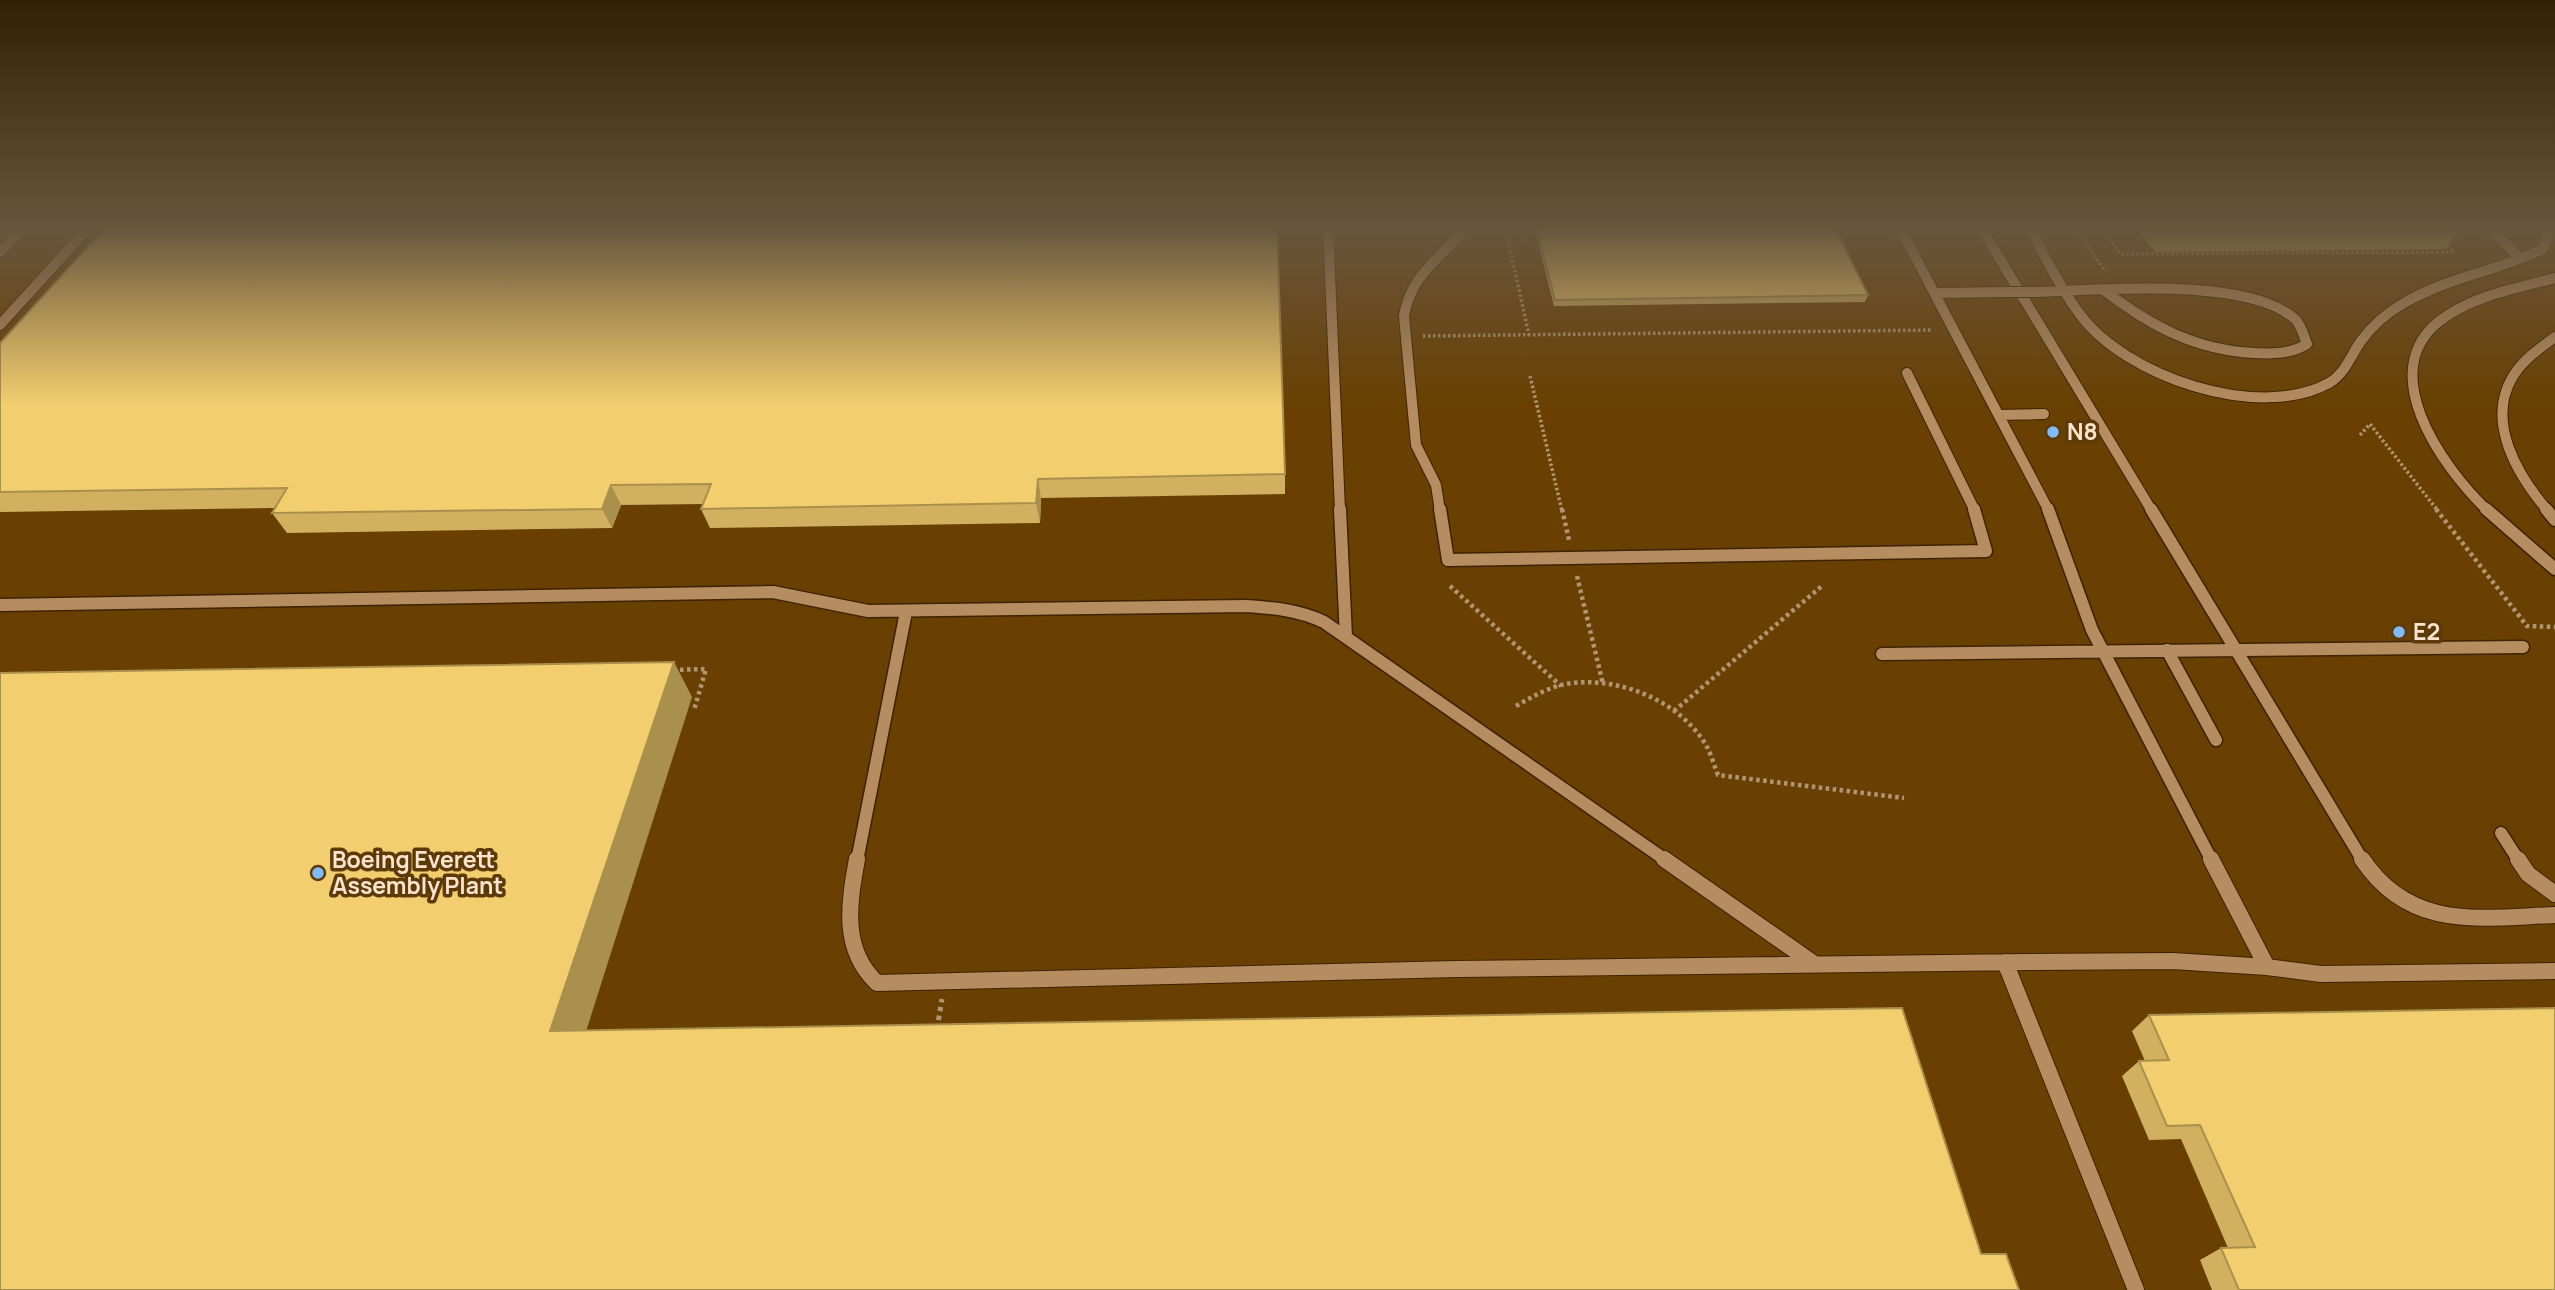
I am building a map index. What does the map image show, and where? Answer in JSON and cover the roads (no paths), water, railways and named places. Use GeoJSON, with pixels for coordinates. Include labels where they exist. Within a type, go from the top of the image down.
{"type":"FeatureCollection","features":[{"type":"Feature","properties":{"kind":"street"},"geometry":{"type":"LineString","coordinates":[[0,325],[35,286]]}},
{"type":"Feature","properties":{"kind":"street"},"geometry":{"type":"LineString","coordinates":[[1331,286],[1346,637]]}},
{"type":"Feature","properties":{"kind":"street"},"geometry":{"type":"LineString","coordinates":[[1412,286],[1406,296],[1407,336],[1416,445],[1436,485],[1448,560],[1986,551],[1975,512],[1906,373]]}},
{"type":"Feature","properties":{"kind":"street"},"geometry":{"type":"LineString","coordinates":[[1931,286],[2053,518],[2092,631],[2266,967]]}},
{"type":"Feature","properties":{"kind":"street"},"geometry":{"type":"LineString","coordinates":[[2016,286],[2345,832],[2384,888],[2414,907],[2444,917],[2555,915]]}},
{"type":"Feature","properties":{"kind":"street"},"geometry":{"type":"LineString","coordinates":[[2064,286],[2079,314],[2101,338],[2153,371],[2218,391],[2280,396],[2315,390],[2334,379],[2373,326],[2400,304],[2436,286]]}},
{"type":"Feature","properties":{"kind":"street"},"geometry":{"type":"LineString","coordinates":[[2528,286],[2476,302],[2438,321],[2428,331],[2417,350],[2413,378],[2416,410],[2425,433],[2440,457],[2502,525],[2555,569]]}},
{"type":"Feature","properties":{"kind":"street"},"geometry":{"type":"LineString","coordinates":[[1935,293],[2105,291],[2213,291],[2260,300],[2289,315],[2302,325],[2306,344],[2300,349],[2266,353],[2203,348],[2161,331],[2105,291]]}},
{"type":"Feature","properties":{"kind":"street"},"geometry":{"type":"LineString","coordinates":[[2555,337],[2531,354],[2512,374],[2505,389],[2502,418],[2505,437],[2517,468],[2526,485],[2555,520]]}},
{"type":"Feature","properties":{"kind":"street"},"geometry":{"type":"LineString","coordinates":[[1999,415],[2044,414]]}},
{"type":"Feature","properties":{"kind":"street"},"geometry":{"type":"LineString","coordinates":[[0,605],[773,592],[868,611],[1246,606],[1307,614],[1346,637],[1814,964]]}},
{"type":"Feature","properties":{"kind":"street"},"geometry":{"type":"LineString","coordinates":[[905,612],[849,902],[852,947],[866,974],[877,983],[1455,969],[2005,962],[2173,961],[2266,967],[2321,974],[2555,971]]}},
{"type":"Feature","properties":{"kind":"street"},"geometry":{"type":"LineString","coordinates":[[1882,654],[2523,647]]}},
{"type":"Feature","properties":{"kind":"street"},"geometry":{"type":"LineString","coordinates":[[2167,650],[2216,740]]}},
{"type":"Feature","properties":{"kind":"street"},"geometry":{"type":"LineString","coordinates":[[2501,833],[2528,874],[2555,894]]}},
{"type":"Feature","properties":{"kind":"street"},"geometry":{"type":"LineString","coordinates":[[2005,962],[2136,1290]]}},
{"type":"Feature","properties":{"kind":"place","name":"N8"},"geometry":{"type":"Point","coordinates":[2053,432]}},
{"type":"Feature","properties":{"kind":"place","name":"E2"},"geometry":{"type":"Point","coordinates":[2399,632]}},
{"type":"Feature","properties":{"kind":"place","name":"Boeing Everett Assembly Plant"},"geometry":{"type":"Point","coordinates":[318,873]}}]}
